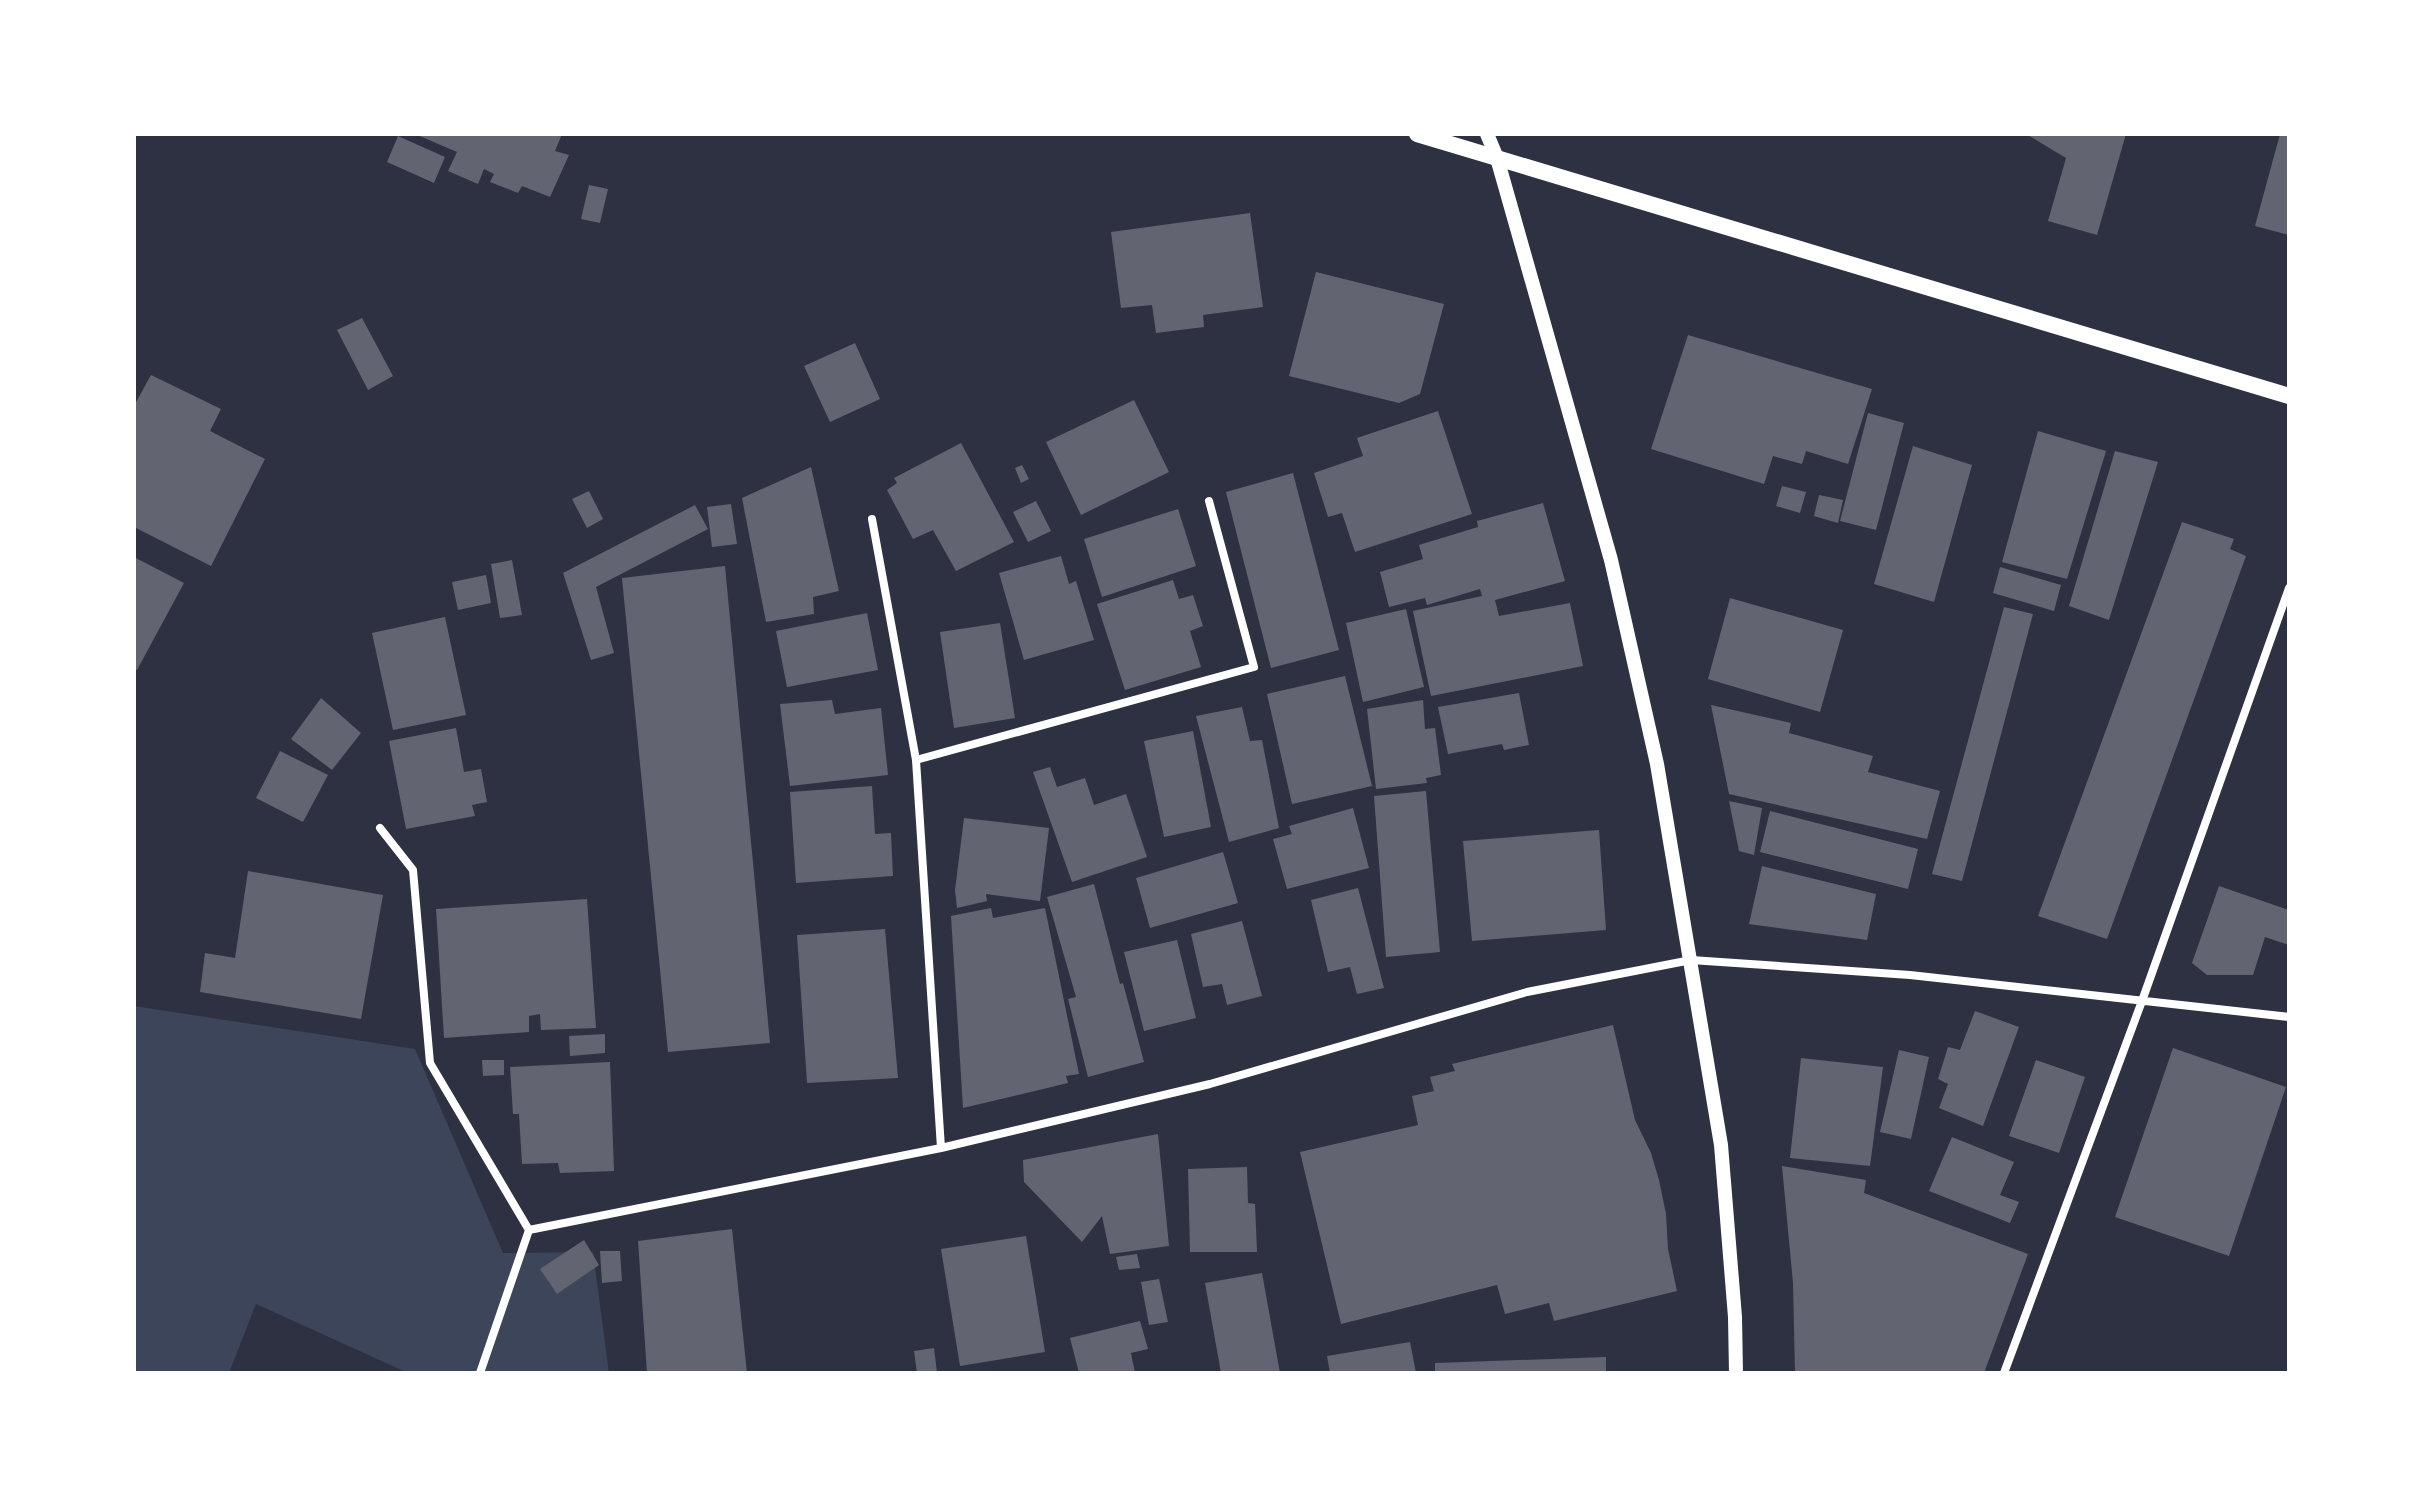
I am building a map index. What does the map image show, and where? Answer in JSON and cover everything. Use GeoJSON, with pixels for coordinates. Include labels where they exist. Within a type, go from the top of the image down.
{"type":"FeatureCollection","features":[{"type":"Feature","properties":{"kind":"main road"},"geometry":{"type":"LineString","coordinates":[[1417,134],[2289,396]]}},
{"type":"Feature","properties":{"kind":"street"},"geometry":{"type":"LineString","coordinates":[[1487,134],[1497,158],[1611,560],[1657,764],[1721,1145],[1735,1317],[1736,1373]]}},
{"type":"Feature","properties":{"kind":"street"},"geometry":{"type":"LineString","coordinates":[[916,760],[1254,667],[1209,501]]}},
{"type":"Feature","properties":{"kind":"street"},"geometry":{"type":"LineString","coordinates":[[872,519],[916,760],[941,1148]]}},
{"type":"Feature","properties":{"kind":"street"},"geometry":{"type":"LineString","coordinates":[[2004,1373],[2142,1001],[2289,588]]}},
{"type":"Feature","properties":{"kind":"street"},"geometry":{"type":"LineString","coordinates":[[380,828],[413,870],[430,1063],[529,1230],[480,1373]]}},
{"type":"Feature","properties":{"kind":"street"},"geometry":{"type":"LineString","coordinates":[[529,1230],[941,1148],[1210,1084],[1527,992],[1691,960],[1910,975],[2289,1017]]}},
{"type":"Feature","properties":{"kind":"shaded area"},"geometry":{"type":"Polygon","coordinates":[[[134,1006],[415,1049],[503,1253],[593,1252],[609,1373],[408,1373],[256,1304],[229,1373],[134,1373],[134,1006]]]}},
{"type":"Feature","properties":{"kind":"building"},"geometry":{"type":"Polygon","coordinates":[[[415,134],[562,134],[555,151],[569,155],[550,197],[522,186],[518,193],[490,182],[494,174],[484,169],[478,184],[448,171],[457,152],[415,134]]]}},
{"type":"Feature","properties":{"kind":"building"},"geometry":{"type":"Polygon","coordinates":[[[2026,134],[2126,134],[2097,235],[2048,221],[2066,158],[2026,134]]]}},
{"type":"Feature","properties":{"kind":"building"},"geometry":{"type":"Polygon","coordinates":[[[2280,134],[2289,134],[2289,235],[2255,226],[2280,134]]]}},
{"type":"Feature","properties":{"kind":"building"},"geometry":{"type":"Polygon","coordinates":[[[398,136],[445,157],[434,183],[387,162],[398,136]]]}},
{"type":"Feature","properties":{"kind":"building"},"geometry":{"type":"Polygon","coordinates":[[[589,185],[608,189],[600,223],[581,219],[589,185]]]}},
{"type":"Feature","properties":{"kind":"building"},"geometry":{"type":"Polygon","coordinates":[[[1250,213],[1263,307],[1203,315],[1204,327],[1156,333],[1152,305],[1121,308],[1111,232],[1250,213]]]}},
{"type":"Feature","properties":{"kind":"building"},"geometry":{"type":"Polygon","coordinates":[[[1316,272],[1444,304],[1420,394],[1399,403],[1289,376],[1316,272]]]}},
{"type":"Feature","properties":{"kind":"building"},"geometry":{"type":"Polygon","coordinates":[[[362,318],[393,376],[368,390],[337,330],[362,318]]]}},
{"type":"Feature","properties":{"kind":"building"},"geometry":{"type":"Polygon","coordinates":[[[1688,335],[1872,389],[1848,464],[1806,451],[1802,464],[1773,456],[1764,484],[1651,449],[1688,335]]]}},
{"type":"Feature","properties":{"kind":"building"},"geometry":{"type":"Polygon","coordinates":[[[855,343],[880,399],[830,422],[804,366],[855,343]]]}},
{"type":"Feature","properties":{"kind":"building"},"geometry":{"type":"Polygon","coordinates":[[[151,375],[221,409],[210,431],[265,459],[211,566],[134,527],[134,406],[151,375]]]}},
{"type":"Feature","properties":{"kind":"building"},"geometry":{"type":"Polygon","coordinates":[[[1134,400],[1169,472],[1081,515],[1046,442],[1134,400]]]}},
{"type":"Feature","properties":{"kind":"building"},"geometry":{"type":"Polygon","coordinates":[[[1438,411],[1472,514],[1355,552],[1342,513],[1328,517],[1314,473],[1363,456],[1357,438],[1438,411]]]}},
{"type":"Feature","properties":{"kind":"building"},"geometry":{"type":"Polygon","coordinates":[[[1868,413],[1904,423],[1876,530],[1840,521],[1868,413]]]}},
{"type":"Feature","properties":{"kind":"building"},"geometry":{"type":"Polygon","coordinates":[[[2038,431],[2106,451],[2067,579],[2002,562],[2038,431]]]}},
{"type":"Feature","properties":{"kind":"building"},"geometry":{"type":"Polygon","coordinates":[[[961,443],[1014,542],[956,571],[933,530],[913,539],[887,490],[897,483],[894,478],[961,443]]]}},
{"type":"Feature","properties":{"kind":"building"},"geometry":{"type":"Polygon","coordinates":[[[1913,446],[1972,465],[1934,602],[1874,584],[1913,446]]]}},
{"type":"Feature","properties":{"kind":"building"},"geometry":{"type":"Polygon","coordinates":[[[2115,451],[2158,462],[2109,620],[2069,606],[2115,451]]]}},
{"type":"Feature","properties":{"kind":"building"},"geometry":{"type":"Polygon","coordinates":[[[1022,465],[1029,479],[1021,483],[1015,468],[1022,465]]]}},
{"type":"Feature","properties":{"kind":"building"},"geometry":{"type":"Polygon","coordinates":[[[811,467],[839,591],[813,597],[814,614],[766,622],[742,498],[811,467]]]}},
{"type":"Feature","properties":{"kind":"building"},"geometry":{"type":"Polygon","coordinates":[[[1293,473],[1339,650],[1271,668],[1226,492],[1293,473]]]}},
{"type":"Feature","properties":{"kind":"building"},"geometry":{"type":"Polygon","coordinates":[[[1782,486],[1806,492],[1800,513],[1776,506],[1782,486]]]}},
{"type":"Feature","properties":{"kind":"building"},"geometry":{"type":"Polygon","coordinates":[[[589,491],[603,519],[587,528],[572,499],[589,491]]]}},
{"type":"Feature","properties":{"kind":"building"},"geometry":{"type":"Polygon","coordinates":[[[1819,495],[1843,500],[1838,523],[1814,516],[1819,495]]]}},
{"type":"Feature","properties":{"kind":"building"},"geometry":{"type":"Polygon","coordinates":[[[1036,501],[1051,531],[1028,542],[1013,512],[1036,501]]]}},
{"type":"Feature","properties":{"kind":"building"},"geometry":{"type":"Polygon","coordinates":[[[1543,503],[1565,581],[1495,600],[1499,616],[1570,603],[1583,666],[1431,696],[1413,611],[1482,596],[1480,589],[1427,605],[1425,598],[1389,607],[1380,572],[1423,559],[1419,545],[1478,527],[1477,521],[1543,503]]]}},
{"type":"Feature","properties":{"kind":"building"},"geometry":{"type":"Polygon","coordinates":[[[731,504],[737,544],[712,547],[707,507],[731,504]]]}},
{"type":"Feature","properties":{"kind":"building"},"geometry":{"type":"Polygon","coordinates":[[[695,505],[708,529],[596,587],[614,653],[591,660],[563,573],[695,505]]]}},
{"type":"Feature","properties":{"kind":"building"},"geometry":{"type":"Polygon","coordinates":[[[1178,509],[1196,566],[1102,597],[1084,539],[1178,509]]]}},
{"type":"Feature","properties":{"kind":"building"},"geometry":{"type":"Polygon","coordinates":[[[2182,522],[2234,539],[2230,549],[2246,556],[2107,939],[2038,916],[2182,522]]]}},
{"type":"Feature","properties":{"kind":"building"},"geometry":{"type":"Polygon","coordinates":[[[1061,556],[1069,584],[1076,581],[1094,640],[1024,660],[999,573],[1061,556]]]}},
{"type":"Feature","properties":{"kind":"building"},"geometry":{"type":"Polygon","coordinates":[[[134,557],[184,583],[137,670],[134,669],[134,557]]]}},
{"type":"Feature","properties":{"kind":"building"},"geometry":{"type":"Polygon","coordinates":[[[512,560],[522,615],[500,618],[491,564],[512,560]]]}},
{"type":"Feature","properties":{"kind":"building"},"geometry":{"type":"Polygon","coordinates":[[[725,566],[770,1043],[668,1052],[622,578],[725,566]]]}},
{"type":"Feature","properties":{"kind":"building"},"geometry":{"type":"Polygon","coordinates":[[[2000,567],[2061,585],[2054,611],[1993,593],[2000,567]]]}},
{"type":"Feature","properties":{"kind":"building"},"geometry":{"type":"Polygon","coordinates":[[[486,575],[491,603],[458,610],[452,582],[486,575]]]}},
{"type":"Feature","properties":{"kind":"building"},"geometry":{"type":"Polygon","coordinates":[[[1173,580],[1179,599],[1193,595],[1203,626],[1190,631],[1201,667],[1125,690],[1097,604],[1173,580]]]}},
{"type":"Feature","properties":{"kind":"building"},"geometry":{"type":"Polygon","coordinates":[[[1730,598],[1843,630],[1820,712],[1708,679],[1730,598]]]}},
{"type":"Feature","properties":{"kind":"building"},"geometry":{"type":"Polygon","coordinates":[[[2004,607],[2033,614],[1962,881],[1932,874],[2004,607]]]}},
{"type":"Feature","properties":{"kind":"building"},"geometry":{"type":"Polygon","coordinates":[[[1406,609],[1424,687],[1363,702],[1346,623],[1406,609]]]}},
{"type":"Feature","properties":{"kind":"building"},"geometry":{"type":"Polygon","coordinates":[[[867,613],[878,670],[787,687],[776,631],[867,613]]]}},
{"type":"Feature","properties":{"kind":"building"},"geometry":{"type":"Polygon","coordinates":[[[445,617],[466,715],[393,730],[372,633],[445,617]]]}},
{"type":"Feature","properties":{"kind":"building"},"geometry":{"type":"Polygon","coordinates":[[[1000,623],[1015,718],[954,728],[940,632],[1000,623]]]}},
{"type":"Feature","properties":{"kind":"building"},"geometry":{"type":"Polygon","coordinates":[[[1345,676],[1372,786],[1292,804],[1267,694],[1345,676]]]}},
{"type":"Feature","properties":{"kind":"building"},"geometry":{"type":"Polygon","coordinates":[[[1519,693],[1529,745],[1504,750],[1502,744],[1448,754],[1438,707],[1519,693]]]}},
{"type":"Feature","properties":{"kind":"building"},"geometry":{"type":"Polygon","coordinates":[[[321,698],[361,733],[332,770],[291,739],[321,698]]]}},
{"type":"Feature","properties":{"kind":"building"},"geometry":{"type":"Polygon","coordinates":[[[832,700],[835,714],[881,708],[888,775],[790,786],[780,704],[832,700]]]}},
{"type":"Feature","properties":{"kind":"building"},"geometry":{"type":"Polygon","coordinates":[[[1423,700],[1425,729],[1435,728],[1441,775],[1426,778],[1427,783],[1376,789],[1367,709],[1423,700]]]}},
{"type":"Feature","properties":{"kind":"building"},"geometry":{"type":"Polygon","coordinates":[[[1711,705],[1791,723],[1789,733],[1873,756],[1868,772],[1940,791],[1927,839],[1729,794],[1711,705]]]}},
{"type":"Feature","properties":{"kind":"building"},"geometry":{"type":"Polygon","coordinates":[[[1242,707],[1250,741],[1262,740],[1279,828],[1229,842],[1196,716],[1242,707]]]}},
{"type":"Feature","properties":{"kind":"building"},"geometry":{"type":"Polygon","coordinates":[[[456,728],[464,772],[481,769],[487,802],[472,805],[475,816],[406,829],[389,741],[456,728]]]}},
{"type":"Feature","properties":{"kind":"building"},"geometry":{"type":"Polygon","coordinates":[[[1193,731],[1211,827],[1164,837],[1144,741],[1193,731]]]}},
{"type":"Feature","properties":{"kind":"building"},"geometry":{"type":"Polygon","coordinates":[[[280,751],[328,775],[303,822],[256,798],[280,751]]]}},
{"type":"Feature","properties":{"kind":"building"},"geometry":{"type":"Polygon","coordinates":[[[1050,767],[1057,787],[1085,778],[1094,805],[1126,794],[1147,857],[1072,882],[1033,772],[1050,767]]]}},
{"type":"Feature","properties":{"kind":"building"},"geometry":{"type":"Polygon","coordinates":[[[872,786],[875,834],[891,833],[893,876],[796,883],[790,792],[872,786]]]}},
{"type":"Feature","properties":{"kind":"building"},"geometry":{"type":"Polygon","coordinates":[[[1426,791],[1440,952],[1386,957],[1374,796],[1426,791]]]}},
{"type":"Feature","properties":{"kind":"building"},"geometry":{"type":"Polygon","coordinates":[[[1729,801],[1762,808],[1754,855],[1739,851],[1729,801]]]}},
{"type":"Feature","properties":{"kind":"building"},"geometry":{"type":"Polygon","coordinates":[[[1353,808],[1369,868],[1287,889],[1273,839],[1292,834],[1289,826],[1353,808]]]}},
{"type":"Feature","properties":{"kind":"building"},"geometry":{"type":"Polygon","coordinates":[[[1770,811],[1918,849],[1908,889],[1760,852],[1770,811]]]}},
{"type":"Feature","properties":{"kind":"building"},"geometry":{"type":"Polygon","coordinates":[[[964,818],[1049,828],[1040,901],[986,894],[987,901],[957,908],[955,890],[964,818]]]}},
{"type":"Feature","properties":{"kind":"building"},"geometry":{"type":"Polygon","coordinates":[[[1599,830],[1606,930],[1472,941],[1463,841],[1599,830]]]}},
{"type":"Feature","properties":{"kind":"building"},"geometry":{"type":"Polygon","coordinates":[[[1223,852],[1238,903],[1150,928],[1136,878],[1223,852]]]}},
{"type":"Feature","properties":{"kind":"building"},"geometry":{"type":"Polygon","coordinates":[[[1762,866],[1876,894],[1867,940],[1749,924],[1762,866]]]}},
{"type":"Feature","properties":{"kind":"building"},"geometry":{"type":"Polygon","coordinates":[[[248,871],[383,895],[361,1019],[200,992],[205,953],[235,958],[248,871]]]}},
{"type":"Feature","properties":{"kind":"building"},"geometry":{"type":"Polygon","coordinates":[[[1094,884],[1144,1062],[1088,1077],[1068,999],[1076,997],[1047,897],[1094,884]]]}},
{"type":"Feature","properties":{"kind":"building"},"geometry":{"type":"Polygon","coordinates":[[[2219,886],[2289,910],[2289,945],[2265,937],[2253,975],[2207,975],[2192,963],[2219,886]]]}},
{"type":"Feature","properties":{"kind":"building"},"geometry":{"type":"Polygon","coordinates":[[[1358,888],[1384,988],[1357,994],[1350,967],[1328,972],[1311,900],[1358,888]]]}},
{"type":"Feature","properties":{"kind":"building"},"geometry":{"type":"Polygon","coordinates":[[[587,899],[596,1028],[541,1030],[540,1014],[529,1016],[529,1032],[444,1038],[436,909],[587,899]]]}},
{"type":"Feature","properties":{"kind":"building"},"geometry":{"type":"Polygon","coordinates":[[[991,908],[993,918],[1045,908],[1079,1074],[1066,1076],[1068,1083],[963,1108],[951,916],[991,908]]]}},
{"type":"Feature","properties":{"kind":"building"},"geometry":{"type":"Polygon","coordinates":[[[1242,921],[1262,996],[1227,1005],[1222,984],[1203,987],[1191,934],[1242,921]]]}},
{"type":"Feature","properties":{"kind":"building"},"geometry":{"type":"Polygon","coordinates":[[[885,929],[898,1078],[807,1083],[797,935],[885,929]]]}},
{"type":"Feature","properties":{"kind":"building"},"geometry":{"type":"Polygon","coordinates":[[[1177,940],[1196,1018],[1144,1031],[1124,952],[1177,940]]]}},
{"type":"Feature","properties":{"kind":"building"},"geometry":{"type":"Polygon","coordinates":[[[1975,1011],[2019,1027],[1983,1126],[1939,1108],[1948,1084],[1938,1079],[1948,1047],[1960,1050],[1975,1011]]]}},
{"type":"Feature","properties":{"kind":"building"},"geometry":{"type":"Polygon","coordinates":[[[1613,1025],[1635,1120],[1651,1153],[1659,1180],[1677,1291],[1554,1321],[1549,1303],[1505,1314],[1497,1285],[1341,1324],[1300,1152],[1418,1125],[1412,1096],[1434,1091],[1430,1077],[1455,1071],[1452,1064],[1613,1025]]]}},
{"type":"Feature","properties":{"kind":"building"},"geometry":{"type":"Polygon","coordinates":[[[605,1034],[605,1053],[570,1056],[569,1036],[605,1034]]]}},
{"type":"Feature","properties":{"kind":"building"},"geometry":{"type":"Polygon","coordinates":[[[2173,1048],[2286,1087],[2229,1256],[2115,1217],[2173,1048]]]}},
{"type":"Feature","properties":{"kind":"building"},"geometry":{"type":"Polygon","coordinates":[[[1899,1050],[1929,1057],[1911,1139],[1880,1132],[1899,1050]]]}},
{"type":"Feature","properties":{"kind":"building"},"geometry":{"type":"Polygon","coordinates":[[[1801,1058],[1883,1067],[1870,1166],[1790,1158],[1801,1058]]]}},
{"type":"Feature","properties":{"kind":"building"},"geometry":{"type":"Polygon","coordinates":[[[482,1060],[504,1060],[504,1075],[483,1076],[482,1060]]]}},
{"type":"Feature","properties":{"kind":"building"},"geometry":{"type":"Polygon","coordinates":[[[2036,1060],[2085,1077],[2059,1153],[2009,1136],[2036,1060]]]}},
{"type":"Feature","properties":{"kind":"building"},"geometry":{"type":"Polygon","coordinates":[[[610,1062],[614,1171],[560,1173],[558,1163],[522,1164],[519,1114],[513,1114],[510,1067],[610,1062]]]}},
{"type":"Feature","properties":{"kind":"building"},"geometry":{"type":"Polygon","coordinates":[[[1158,1134],[1169,1246],[1110,1254],[1102,1216],[1082,1242],[1024,1182],[1023,1160],[1158,1134]]]}},
{"type":"Feature","properties":{"kind":"building"},"geometry":{"type":"Polygon","coordinates":[[[1952,1137],[2014,1162],[2000,1195],[2019,1202],[2010,1223],[1929,1191],[1952,1137]]]}},
{"type":"Feature","properties":{"kind":"building"},"geometry":{"type":"Polygon","coordinates":[[[1782,1166],[1866,1180],[1864,1193],[2028,1254],[1984,1373],[1795,1373],[1793,1283],[1782,1166]]]}},
{"type":"Feature","properties":{"kind":"building"},"geometry":{"type":"Polygon","coordinates":[[[1247,1167],[1248,1203],[1255,1204],[1257,1252],[1190,1252],[1188,1169],[1247,1167]]]}},
{"type":"Feature","properties":{"kind":"building"},"geometry":{"type":"Polygon","coordinates":[[[732,1229],[747,1373],[647,1373],[638,1241],[732,1229]]]}},
{"type":"Feature","properties":{"kind":"building"},"geometry":{"type":"Polygon","coordinates":[[[1026,1236],[1045,1352],[960,1366],[941,1249],[1026,1236]]]}},
{"type":"Feature","properties":{"kind":"building"},"geometry":{"type":"Polygon","coordinates":[[[584,1240],[599,1265],[557,1294],[540,1269],[584,1240]]]}},
{"type":"Feature","properties":{"kind":"building"},"geometry":{"type":"Polygon","coordinates":[[[600,1251],[620,1251],[622,1281],[602,1283],[600,1251]]]}},
{"type":"Feature","properties":{"kind":"building"},"geometry":{"type":"Polygon","coordinates":[[[1137,1254],[1140,1268],[1119,1270],[1116,1257],[1137,1254]]]}},
{"type":"Feature","properties":{"kind":"building"},"geometry":{"type":"Polygon","coordinates":[[[1262,1273],[1280,1373],[1221,1373],[1205,1283],[1262,1273]]]}},
{"type":"Feature","properties":{"kind":"building"},"geometry":{"type":"Polygon","coordinates":[[[1159,1279],[1168,1322],[1149,1325],[1141,1282],[1159,1279]]]}},
{"type":"Feature","properties":{"kind":"building"},"geometry":{"type":"Polygon","coordinates":[[[1140,1321],[1148,1349],[1131,1353],[1135,1373],[1079,1373],[1070,1338],[1140,1321]]]}},
{"type":"Feature","properties":{"kind":"building"},"geometry":{"type":"Polygon","coordinates":[[[1410,1342],[1416,1373],[1330,1373],[1327,1356],[1410,1342]]]}},
{"type":"Feature","properties":{"kind":"building"},"geometry":{"type":"Polygon","coordinates":[[[934,1348],[937,1373],[917,1373],[914,1351],[934,1348]]]}},
{"type":"Feature","properties":{"kind":"building"},"geometry":{"type":"Polygon","coordinates":[[[1606,1357],[1606,1373],[1435,1373],[1435,1363],[1606,1357]]]}}]}
